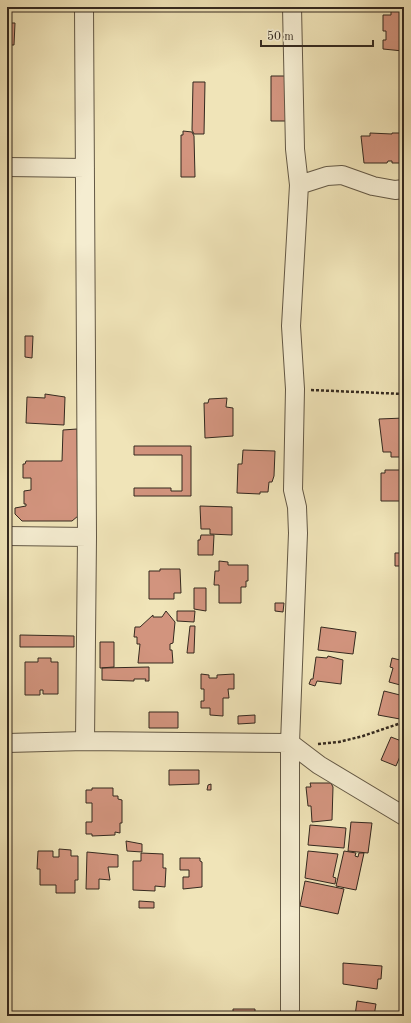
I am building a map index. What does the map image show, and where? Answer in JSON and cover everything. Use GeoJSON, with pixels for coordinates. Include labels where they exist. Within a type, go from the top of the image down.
{"type":"FeatureCollection","features":[{"type":"Feature","properties":{"kind":"street"},"geometry":{"type":"LineString","coordinates":[[84,7],[87,537],[85,741]]}},
{"type":"Feature","properties":{"kind":"street"},"geometry":{"type":"LineString","coordinates":[[290,1016],[290,743],[298,533],[297,507],[294,490],[295,389],[290,326],[299,185],[295,149],[292,7]]}},
{"type":"Feature","properties":{"kind":"street"},"geometry":{"type":"LineString","coordinates":[[7,167],[85,168]]}},
{"type":"Feature","properties":{"kind":"street"},"geometry":{"type":"LineString","coordinates":[[299,185],[328,176],[342,175],[373,186],[395,190],[404,189]]}},
{"type":"Feature","properties":{"kind":"street"},"geometry":{"type":"LineString","coordinates":[[7,536],[87,537]]}},
{"type":"Feature","properties":{"kind":"street"},"geometry":{"type":"LineString","coordinates":[[7,743],[85,741],[290,743],[319,765],[404,816]]}},
{"type":"Feature","properties":{"kind":"path"},"geometry":{"type":"LineString","coordinates":[[295,389],[404,394]]}},
{"type":"Feature","properties":{"kind":"path"},"geometry":{"type":"LineString","coordinates":[[290,743],[312,744],[339,742],[363,736],[404,722]]}},
{"type":"Feature","properties":{"kind":"building"},"geometry":{"type":"Polygon","coordinates":[[[391,11],[402,11],[402,17],[404,17],[403,51],[383,49],[383,40],[386,40],[386,31],[383,31],[383,15],[391,15],[391,11]]]}},
{"type":"Feature","properties":{"kind":"building"},"geometry":{"type":"Polygon","coordinates":[[[7,23],[15,23],[14,45],[7,45],[7,23]]]}},
{"type":"Feature","properties":{"kind":"building"},"geometry":{"type":"Polygon","coordinates":[[[271,76],[286,76],[286,121],[271,121],[271,76]]]}},
{"type":"Feature","properties":{"kind":"building"},"geometry":{"type":"Polygon","coordinates":[[[193,82],[205,82],[204,134],[194,134],[192,130],[193,82]]]}},
{"type":"Feature","properties":{"kind":"building"},"geometry":{"type":"Polygon","coordinates":[[[183,131],[192,132],[194,136],[195,177],[181,177],[181,135],[183,135],[183,131]]]}},
{"type":"Feature","properties":{"kind":"building"},"geometry":{"type":"Polygon","coordinates":[[[370,133],[404,133],[404,163],[392,163],[392,161],[388,161],[387,163],[364,163],[361,136],[370,136],[370,133]]]}},
{"type":"Feature","properties":{"kind":"building"},"geometry":{"type":"Polygon","coordinates":[[[25,336],[33,336],[32,358],[25,357],[25,336]]]}},
{"type":"Feature","properties":{"kind":"building"},"geometry":{"type":"Polygon","coordinates":[[[45,394],[65,397],[64,425],[26,423],[27,397],[45,398],[45,394]]]}},
{"type":"Feature","properties":{"kind":"building"},"geometry":{"type":"Polygon","coordinates":[[[227,398],[226,407],[233,408],[233,436],[205,438],[204,403],[208,403],[209,399],[227,398]]]}},
{"type":"Feature","properties":{"kind":"building"},"geometry":{"type":"Polygon","coordinates":[[[404,418],[404,457],[391,457],[391,452],[383,452],[379,419],[404,418]]]}},
{"type":"Feature","properties":{"kind":"building"},"geometry":{"type":"Polygon","coordinates":[[[77,429],[78,516],[72,521],[22,521],[15,514],[15,508],[26,506],[26,504],[24,504],[24,491],[31,490],[31,478],[23,478],[23,464],[25,464],[26,461],[62,461],[63,430],[77,429]]]}},
{"type":"Feature","properties":{"kind":"building"},"geometry":{"type":"Polygon","coordinates":[[[134,446],[191,446],[191,496],[134,496],[134,488],[171,488],[171,491],[182,491],[182,455],[134,455],[134,446]]]}},
{"type":"Feature","properties":{"kind":"building"},"geometry":{"type":"Polygon","coordinates":[[[243,450],[275,451],[274,476],[272,482],[269,482],[268,492],[260,492],[260,494],[237,493],[238,464],[242,464],[243,450]]]}},
{"type":"Feature","properties":{"kind":"building"},"geometry":{"type":"Polygon","coordinates":[[[385,470],[401,470],[401,473],[404,473],[404,501],[381,501],[381,473],[385,473],[385,470]]]}},
{"type":"Feature","properties":{"kind":"building"},"geometry":{"type":"Polygon","coordinates":[[[200,506],[232,507],[232,535],[210,534],[210,529],[201,529],[200,506]]]}},
{"type":"Feature","properties":{"kind":"building"},"geometry":{"type":"Polygon","coordinates":[[[401,530],[404,530],[404,553],[401,530]]]}},
{"type":"Feature","properties":{"kind":"building"},"geometry":{"type":"Polygon","coordinates":[[[201,535],[214,535],[213,555],[198,555],[198,540],[200,540],[201,535]]]}},
{"type":"Feature","properties":{"kind":"building"},"geometry":{"type":"Polygon","coordinates":[[[395,553],[404,553],[404,566],[395,566],[395,553]]]}},
{"type":"Feature","properties":{"kind":"building"},"geometry":{"type":"Polygon","coordinates":[[[219,561],[228,562],[228,565],[248,565],[248,581],[246,581],[246,587],[241,587],[241,603],[219,603],[219,585],[214,585],[215,571],[219,571],[219,561]]]}},
{"type":"Feature","properties":{"kind":"building"},"geometry":{"type":"Polygon","coordinates":[[[160,569],[180,569],[181,593],[174,593],[174,599],[149,599],[149,571],[160,571],[160,569]]]}},
{"type":"Feature","properties":{"kind":"building"},"geometry":{"type":"Polygon","coordinates":[[[194,588],[206,588],[206,611],[194,609],[194,588]]]}},
{"type":"Feature","properties":{"kind":"building"},"geometry":{"type":"Polygon","coordinates":[[[275,603],[284,603],[283,612],[275,611],[275,603]]]}},
{"type":"Feature","properties":{"kind":"building"},"geometry":{"type":"Polygon","coordinates":[[[166,611],[175,622],[173,643],[170,644],[173,663],[138,663],[140,644],[137,644],[137,637],[134,637],[135,627],[140,627],[153,615],[153,617],[162,617],[166,611]]]}},
{"type":"Feature","properties":{"kind":"building"},"geometry":{"type":"Polygon","coordinates":[[[177,611],[195,611],[194,622],[177,621],[177,611]]]}},
{"type":"Feature","properties":{"kind":"building"},"geometry":{"type":"Polygon","coordinates":[[[190,626],[195,626],[194,653],[187,653],[190,626]]]}},
{"type":"Feature","properties":{"kind":"building"},"geometry":{"type":"Polygon","coordinates":[[[321,627],[356,632],[353,654],[318,650],[321,627]]]}},
{"type":"Feature","properties":{"kind":"building"},"geometry":{"type":"Polygon","coordinates":[[[20,635],[74,636],[74,647],[20,647],[20,635]]]}},
{"type":"Feature","properties":{"kind":"building"},"geometry":{"type":"Polygon","coordinates":[[[100,642],[114,642],[114,667],[100,668],[100,642]]]}},
{"type":"Feature","properties":{"kind":"building"},"geometry":{"type":"Polygon","coordinates":[[[328,656],[343,660],[341,684],[317,681],[315,686],[309,684],[311,679],[313,679],[316,657],[327,658],[328,656]]]}},
{"type":"Feature","properties":{"kind":"building"},"geometry":{"type":"Polygon","coordinates":[[[38,658],[51,658],[51,662],[58,662],[58,694],[43,694],[43,690],[40,690],[40,695],[25,695],[25,662],[38,662],[38,658]]]}},
{"type":"Feature","properties":{"kind":"building"},"geometry":{"type":"Polygon","coordinates":[[[392,658],[404,661],[404,686],[389,682],[393,668],[390,667],[392,658]]]}},
{"type":"Feature","properties":{"kind":"building"},"geometry":{"type":"Polygon","coordinates":[[[149,667],[149,681],[145,681],[146,679],[134,679],[134,681],[102,680],[102,668],[149,667]]]}},
{"type":"Feature","properties":{"kind":"building"},"geometry":{"type":"Polygon","coordinates":[[[201,674],[209,675],[209,678],[217,678],[217,675],[234,674],[234,689],[228,689],[229,698],[223,698],[223,716],[210,715],[210,708],[201,708],[201,701],[204,701],[204,689],[201,689],[201,674]]]}},
{"type":"Feature","properties":{"kind":"building"},"geometry":{"type":"Polygon","coordinates":[[[384,691],[404,696],[404,706],[400,719],[378,715],[384,691]]]}},
{"type":"Feature","properties":{"kind":"building"},"geometry":{"type":"Polygon","coordinates":[[[149,712],[178,712],[178,728],[149,728],[149,712]]]}},
{"type":"Feature","properties":{"kind":"building"},"geometry":{"type":"Polygon","coordinates":[[[255,715],[255,723],[238,724],[238,716],[255,715]]]}},
{"type":"Feature","properties":{"kind":"building"},"geometry":{"type":"Polygon","coordinates":[[[391,737],[404,742],[404,747],[396,766],[381,760],[391,737]]]}},
{"type":"Feature","properties":{"kind":"building"},"geometry":{"type":"Polygon","coordinates":[[[169,770],[199,770],[199,784],[169,785],[169,770]]]}},
{"type":"Feature","properties":{"kind":"building"},"geometry":{"type":"Polygon","coordinates":[[[310,783],[331,783],[333,787],[332,820],[312,822],[311,806],[308,806],[306,787],[311,787],[310,783]]]}},
{"type":"Feature","properties":{"kind":"building"},"geometry":{"type":"Polygon","coordinates":[[[211,784],[211,790],[207,790],[208,785],[211,784]]]}},
{"type":"Feature","properties":{"kind":"building"},"geometry":{"type":"Polygon","coordinates":[[[92,788],[113,788],[113,796],[118,796],[118,799],[122,800],[122,823],[120,823],[120,833],[115,832],[115,835],[92,836],[92,834],[86,834],[86,822],[92,822],[92,803],[86,803],[86,790],[92,790],[92,788]]]}},
{"type":"Feature","properties":{"kind":"building"},"geometry":{"type":"Polygon","coordinates":[[[351,822],[372,823],[368,853],[348,851],[351,822]]]}},
{"type":"Feature","properties":{"kind":"building"},"geometry":{"type":"Polygon","coordinates":[[[310,825],[346,828],[344,848],[308,845],[310,825]]]}},
{"type":"Feature","properties":{"kind":"building"},"geometry":{"type":"Polygon","coordinates":[[[126,841],[142,844],[142,852],[127,851],[126,841]]]}},
{"type":"Feature","properties":{"kind":"building"},"geometry":{"type":"Polygon","coordinates":[[[59,849],[71,850],[71,856],[78,856],[78,880],[75,880],[75,893],[56,893],[56,885],[40,885],[40,869],[37,869],[38,851],[53,851],[53,857],[59,857],[59,849]]]}},
{"type":"Feature","properties":{"kind":"building"},"geometry":{"type":"Polygon","coordinates":[[[308,851],[338,854],[333,877],[336,878],[335,884],[305,878],[308,851]]]}},
{"type":"Feature","properties":{"kind":"building"},"geometry":{"type":"Polygon","coordinates":[[[344,851],[356,853],[355,856],[358,857],[359,853],[364,853],[356,890],[336,886],[344,851]]]}},
{"type":"Feature","properties":{"kind":"building"},"geometry":{"type":"Polygon","coordinates":[[[87,852],[118,855],[118,867],[108,867],[110,880],[99,879],[99,889],[86,889],[87,852]]]}},
{"type":"Feature","properties":{"kind":"building"},"geometry":{"type":"Polygon","coordinates":[[[141,853],[163,854],[163,868],[166,868],[165,887],[155,886],[155,891],[133,890],[133,861],[141,861],[141,853]]]}},
{"type":"Feature","properties":{"kind":"building"},"geometry":{"type":"Polygon","coordinates":[[[180,858],[200,858],[200,861],[202,862],[202,887],[183,889],[183,877],[189,877],[189,870],[180,870],[180,858]]]}},
{"type":"Feature","properties":{"kind":"building"},"geometry":{"type":"Polygon","coordinates":[[[305,881],[344,889],[338,914],[300,906],[305,881]]]}},
{"type":"Feature","properties":{"kind":"building"},"geometry":{"type":"Polygon","coordinates":[[[139,901],[154,902],[154,908],[139,908],[139,901]]]}},
{"type":"Feature","properties":{"kind":"building"},"geometry":{"type":"Polygon","coordinates":[[[343,963],[382,966],[381,979],[378,979],[377,989],[343,984],[343,963]]]}},
{"type":"Feature","properties":{"kind":"building"},"geometry":{"type":"Polygon","coordinates":[[[357,1001],[376,1004],[374,1016],[355,1016],[357,1001]]]}},
{"type":"Feature","properties":{"kind":"building"},"geometry":{"type":"Polygon","coordinates":[[[233,1009],[255,1009],[255,1016],[233,1016],[233,1009]]]}}]}
